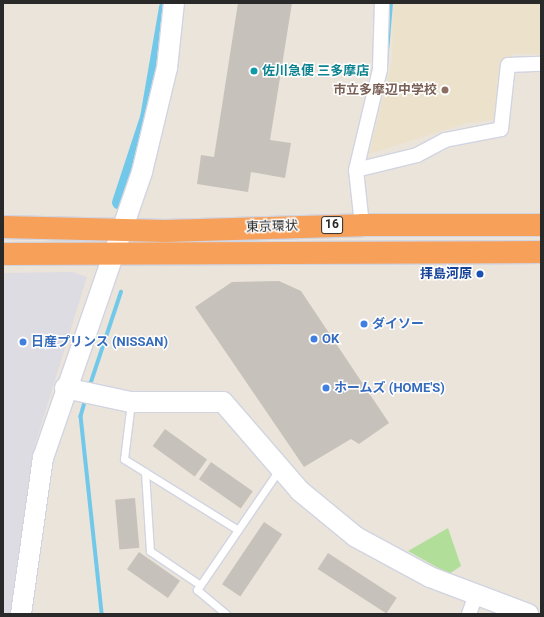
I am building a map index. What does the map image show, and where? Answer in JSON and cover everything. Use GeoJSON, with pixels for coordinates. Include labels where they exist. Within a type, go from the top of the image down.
{"type":"FeatureCollection","features":[{"type":"Feature","properties":{"kind":"highway","name":"東京環状"},"geometry":{"type":"LineString","coordinates":[[3,227],[122,230],[362,225],[541,225]]}},
{"type":"Feature","properties":{"kind":"highway","name":"東京環状"},"geometry":{"type":"LineString","coordinates":[[3,254],[541,252]]}},
{"type":"Feature","properties":{"kind":"street"},"geometry":{"type":"LineString","coordinates":[[21,614],[40,472],[72,390],[111,253],[122,230],[142,172],[167,68],[174,3]]}},
{"type":"Feature","properties":{"kind":"street"},"geometry":{"type":"LineString","coordinates":[[362,225],[356,170],[380,68],[382,3]]}},
{"type":"Feature","properties":{"kind":"street"},"geometry":{"type":"LineString","coordinates":[[356,170],[417,155],[445,140],[501,129],[508,65],[541,64]]}},
{"type":"Feature","properties":{"kind":"street"},"geometry":{"type":"LineString","coordinates":[[72,390],[131,402],[223,402],[279,470],[320,510],[369,546],[409,568],[528,614]]}},
{"type":"Feature","properties":{"kind":"street"},"geometry":{"type":"LineString","coordinates":[[469,614],[476,595]]}},
{"type":"Feature","properties":{"kind":"lane"},"geometry":{"type":"LineString","coordinates":[[131,402],[124,459],[238,530]]}},
{"type":"Feature","properties":{"kind":"lane"},"geometry":{"type":"LineString","coordinates":[[226,614],[197,590],[279,470]]}},
{"type":"Feature","properties":{"kind":"lane"},"geometry":{"type":"LineString","coordinates":[[145,472],[150,551],[200,586]]}},
{"type":"Feature","properties":{"kind":"shaded area","name":"市立多摩辺中学校"},"geometry":{"type":"Polygon","coordinates":[[[393,3],[541,3],[541,54],[512,54],[502,119],[467,123],[369,154],[392,61],[393,3]]]}},
{"type":"Feature","properties":{"kind":"shaded area"},"geometry":{"type":"Polygon","coordinates":[[[73,272],[87,277],[35,445],[16,582],[10,614],[3,614],[3,273],[73,272]]]}},
{"type":"Feature","properties":{"kind":"green space"},"geometry":{"type":"Polygon","coordinates":[[[448,528],[461,566],[449,574],[408,551],[448,528]]]}},
{"type":"Feature","properties":{"kind":"building","name":"佐川急便 三多摩店"},"geometry":{"type":"Polygon","coordinates":[[[238,3],[292,3],[270,140],[291,143],[285,178],[251,172],[248,192],[197,184],[201,155],[214,157],[238,3]]]}},
{"type":"Feature","properties":{"kind":"building"},"geometry":{"type":"Polygon","coordinates":[[[279,281],[301,291],[389,423],[359,444],[351,439],[304,467],[195,307],[232,282],[279,281]]]}},
{"type":"Feature","properties":{"kind":"building"},"geometry":{"type":"Polygon","coordinates":[[[165,429],[207,460],[195,477],[153,446],[165,429]]]}},
{"type":"Feature","properties":{"kind":"building"},"geometry":{"type":"Polygon","coordinates":[[[211,462],[253,491],[241,508],[199,479],[211,462]]]}},
{"type":"Feature","properties":{"kind":"building"},"geometry":{"type":"Polygon","coordinates":[[[135,498],[139,548],[119,550],[115,500],[135,498]]]}},
{"type":"Feature","properties":{"kind":"building"},"geometry":{"type":"Polygon","coordinates":[[[264,522],[282,534],[240,596],[222,584],[264,522]]]}},
{"type":"Feature","properties":{"kind":"building"},"geometry":{"type":"Polygon","coordinates":[[[139,552],[180,581],[168,598],[127,569],[139,552]]]}},
{"type":"Feature","properties":{"kind":"building"},"geometry":{"type":"Polygon","coordinates":[[[328,553],[397,598],[386,614],[318,569],[328,553]]]}},
{"type":"Feature","properties":{"kind":"waterway"},"geometry":{"type":"LineString","coordinates":[[386,64],[391,3]]}},
{"type":"Feature","properties":{"kind":"waterway"},"geometry":{"type":"LineString","coordinates":[[118,202],[146,117],[165,7]]}},
{"type":"Feature","properties":{"kind":"waterway"},"geometry":{"type":"LineString","coordinates":[[89,388],[121,292]]}},
{"type":"Feature","properties":{"kind":"waterway"},"geometry":{"type":"LineString","coordinates":[[86,399],[81,416],[102,614]]}},
{"type":"Feature","properties":{"kind":"place","name":"佐川急便 三多摩店"},"geometry":{"type":"Point","coordinates":[254,71]}},
{"type":"Feature","properties":{"kind":"place","name":"市立多摩辺中学校"},"geometry":{"type":"Point","coordinates":[445,90]}},
{"type":"Feature","properties":{"kind":"place","name":"拝島河原"},"geometry":{"type":"Point","coordinates":[480,274]}},
{"type":"Feature","properties":{"kind":"place","name":"ダイソー"},"geometry":{"type":"Point","coordinates":[364,324]}},
{"type":"Feature","properties":{"kind":"place","name":"OK"},"geometry":{"type":"Point","coordinates":[314,339]}},
{"type":"Feature","properties":{"kind":"place","name":"日産プリンス (NISSAN)"},"geometry":{"type":"Point","coordinates":[23,342]}},
{"type":"Feature","properties":{"kind":"place","name":"ホームズ (HOME'S)"},"geometry":{"type":"Point","coordinates":[326,388]}}]}
